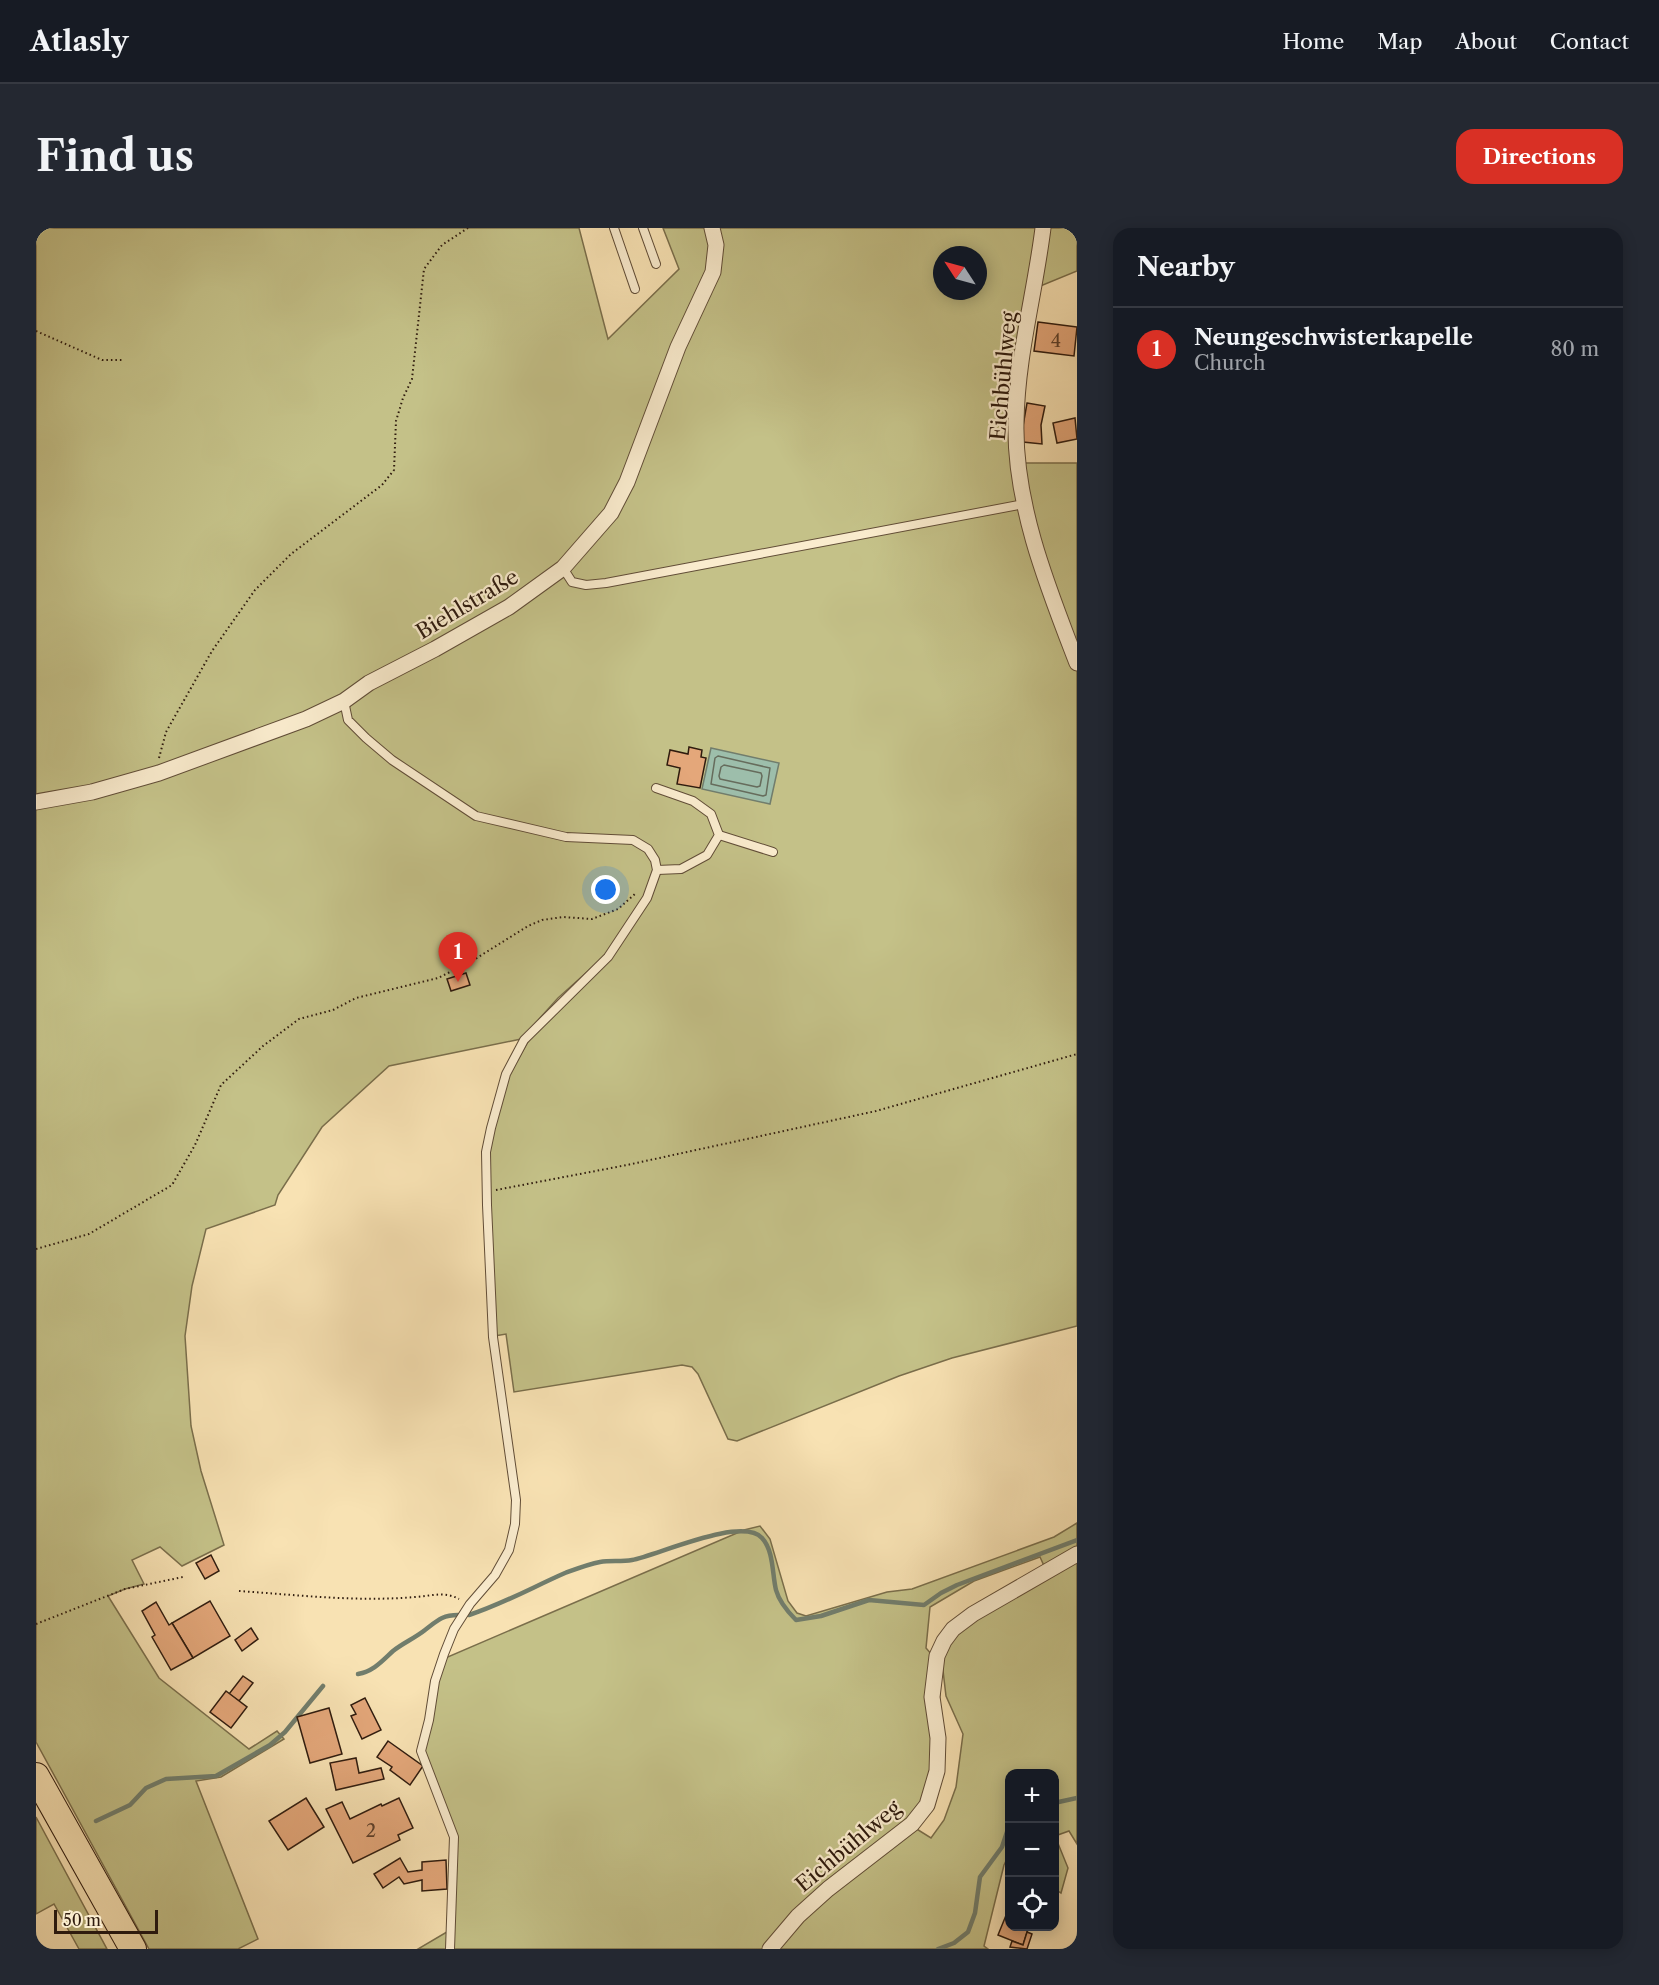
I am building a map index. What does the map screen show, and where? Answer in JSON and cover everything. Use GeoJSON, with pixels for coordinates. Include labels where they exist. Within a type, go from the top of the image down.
{"type":"FeatureCollection","features":[{"type":"Feature","properties":{"kind":"highway"},"geometry":{"type":"LineString","coordinates":[[36,1776],[133,1949]]}},
{"type":"Feature","properties":{"kind":"street","name":"Biehlstraße"},"geometry":{"type":"LineString","coordinates":[[36,802],[92,792],[159,773],[306,719],[344,701],[369,683],[435,649],[508,607],[563,568],[611,513],[627,482],[678,347],[713,272],[716,245],[712,228]]}},
{"type":"Feature","properties":{"kind":"street","name":"Eichbühlweg"},"geometry":{"type":"LineString","coordinates":[[1043,228],[1023,339],[1016,422],[1020,480],[1024,504],[1061,621],[1077,663]]}},
{"type":"Feature","properties":{"kind":"street","name":"Eichbühlweg"},"geometry":{"type":"LineString","coordinates":[[770,1949],[828,1889],[912,1824],[927,1805],[937,1770],[938,1738],[932,1697],[937,1656],[948,1635],[973,1614],[1077,1554]]}},
{"type":"Feature","properties":{"kind":"lane"},"geometry":{"type":"LineString","coordinates":[[614,228],[635,289]]}},
{"type":"Feature","properties":{"kind":"lane"},"geometry":{"type":"LineString","coordinates":[[643,228],[656,264]]}},
{"type":"Feature","properties":{"kind":"lane"},"geometry":{"type":"LineString","coordinates":[[563,568],[572,582],[586,585],[606,583],[1024,504]]}},
{"type":"Feature","properties":{"kind":"lane"},"geometry":{"type":"LineString","coordinates":[[344,701],[348,720],[375,746],[392,760],[476,816],[566,837],[633,840],[648,849],[655,860],[657,870],[647,898],[608,957],[524,1040],[506,1074],[486,1152],[493,1337],[516,1500],[515,1524],[509,1550],[495,1575],[470,1604],[454,1629],[441,1660],[421,1751],[454,1838],[450,1949]]}},
{"type":"Feature","properties":{"kind":"lane"},"geometry":{"type":"LineString","coordinates":[[656,788],[693,801],[711,814],[719,835]]}},
{"type":"Feature","properties":{"kind":"lane"},"geometry":{"type":"LineString","coordinates":[[657,870],[681,869],[707,855],[719,835]]}},
{"type":"Feature","properties":{"kind":"lane"},"geometry":{"type":"LineString","coordinates":[[719,835],[773,852]]}},
{"type":"Feature","properties":{"kind":"path"},"geometry":{"type":"LineString","coordinates":[[159,773],[159,755],[166,732],[212,651],[255,590],[291,554],[382,485],[394,470],[396,421],[412,379],[424,269],[442,245],[468,228]]}},
{"type":"Feature","properties":{"kind":"path"},"geometry":{"type":"LineString","coordinates":[[36,331],[102,360],[123,360]]}},
{"type":"Feature","properties":{"kind":"path"},"geometry":{"type":"LineString","coordinates":[[36,1249],[89,1234],[172,1185],[195,1145],[221,1085],[263,1046],[299,1019],[333,1010],[356,998],[438,978],[472,962],[528,926],[542,920],[562,917],[592,918],[618,909],[636,894],[640,885]]}},
{"type":"Feature","properties":{"kind":"path"},"geometry":{"type":"LineString","coordinates":[[488,1191],[627,1165],[876,1111],[1077,1054]]}},
{"type":"Feature","properties":{"kind":"path"},"geometry":{"type":"LineString","coordinates":[[36,1624],[125,1589],[183,1577]]}},
{"type":"Feature","properties":{"kind":"path"},"geometry":{"type":"LineString","coordinates":[[239,1591],[356,1600],[444,1593],[470,1604]]}},
{"type":"Feature","properties":{"kind":"shaded area"},"geometry":{"type":"Polygon","coordinates":[[[36,228],[579,228],[608,339],[679,269],[663,228],[1077,228],[1077,271],[1033,289],[1019,463],[1077,463],[1077,1326],[952,1358],[899,1376],[737,1441],[728,1439],[698,1374],[692,1367],[682,1365],[514,1392],[506,1334],[494,1336],[488,1151],[509,1075],[529,1040],[610,958],[649,899],[654,868],[645,898],[606,955],[558,998],[521,1039],[389,1066],[322,1127],[278,1195],[275,1205],[206,1229],[192,1286],[185,1336],[191,1426],[201,1471],[224,1545],[182,1566],[160,1547],[132,1560],[144,1584],[108,1596],[159,1678],[249,1749],[277,1731],[284,1739],[221,1777],[196,1781],[258,1939],[238,1949],[149,1949],[36,1742],[36,228]]]}},
{"type":"Feature","properties":{"kind":"shaded area"},"geometry":{"type":"Polygon","coordinates":[[[1077,1523],[1077,1844],[1069,1831],[1059,1835],[1059,1769],[1005,1769],[1005,1863],[984,1946],[988,1949],[418,1949],[452,1929],[455,1837],[423,1752],[443,1659],[744,1530],[760,1526],[770,1539],[788,1601],[797,1613],[806,1616],[887,1592],[912,1589],[1054,1537],[1077,1523]],[[1040,1557],[974,1581],[930,1607],[926,1648],[932,1655],[938,1643],[1045,1568],[1040,1557]],[[942,1662],[932,1808],[915,1828],[931,1838],[944,1820],[956,1787],[963,1734],[946,1696],[942,1662]]]}},
{"type":"Feature","properties":{"kind":"shaded area"},"geometry":{"type":"Polygon","coordinates":[[[36,1817],[107,1949],[79,1949],[54,1904],[36,1914],[36,1817]]]}},
{"type":"Feature","properties":{"kind":"shaded area"},"geometry":{"type":"Polygon","coordinates":[[[1059,1846],[1068,1868],[1061,1893],[1059,1892],[1059,1846]]]}},
{"type":"Feature","properties":{"kind":"water"},"geometry":{"type":"Polygon","coordinates":[[[711,748],[779,763],[770,804],[702,789],[711,748]]]}},
{"type":"Feature","properties":{"kind":"building"},"geometry":{"type":"Polygon","coordinates":[[[1038,322],[1077,327],[1074,356],[1034,351],[1038,322]]]}},
{"type":"Feature","properties":{"kind":"building"},"geometry":{"type":"Polygon","coordinates":[[[1027,403],[1045,406],[1041,425],[1042,444],[1023,442],[1027,403]]]}},
{"type":"Feature","properties":{"kind":"building"},"geometry":{"type":"Polygon","coordinates":[[[1075,418],[1077,439],[1057,443],[1053,423],[1075,418]]]}},
{"type":"Feature","properties":{"kind":"building"},"geometry":{"type":"Polygon","coordinates":[[[689,747],[702,750],[701,757],[706,758],[700,788],[677,784],[680,768],[667,765],[670,750],[688,754],[689,747]]]}},
{"type":"Feature","properties":{"kind":"building"},"geometry":{"type":"Polygon","coordinates":[[[466,973],[470,985],[451,991],[447,979],[466,973]]]}},
{"type":"Feature","properties":{"kind":"building"},"geometry":{"type":"Polygon","coordinates":[[[211,1555],[219,1571],[205,1579],[196,1563],[211,1555]]]}},
{"type":"Feature","properties":{"kind":"building"},"geometry":{"type":"Polygon","coordinates":[[[210,1601],[230,1636],[193,1658],[172,1623],[210,1601]]]}},
{"type":"Feature","properties":{"kind":"building"},"geometry":{"type":"Polygon","coordinates":[[[156,1602],[169,1625],[172,1623],[193,1658],[171,1670],[152,1637],[155,1635],[142,1611],[156,1602]]]}},
{"type":"Feature","properties":{"kind":"building"},"geometry":{"type":"Polygon","coordinates":[[[251,1628],[258,1639],[242,1651],[235,1640],[251,1628]]]}},
{"type":"Feature","properties":{"kind":"building"},"geometry":{"type":"Polygon","coordinates":[[[243,1676],[253,1683],[239,1701],[229,1694],[243,1676]]]}},
{"type":"Feature","properties":{"kind":"building"},"geometry":{"type":"Polygon","coordinates":[[[226,1691],[247,1707],[231,1728],[210,1712],[226,1691]]]}},
{"type":"Feature","properties":{"kind":"building"},"geometry":{"type":"Polygon","coordinates":[[[365,1698],[381,1730],[362,1739],[351,1716],[356,1714],[351,1705],[365,1698]]]}},
{"type":"Feature","properties":{"kind":"building"},"geometry":{"type":"Polygon","coordinates":[[[329,1708],[342,1754],[310,1763],[297,1717],[329,1708]]]}},
{"type":"Feature","properties":{"kind":"building"},"geometry":{"type":"Polygon","coordinates":[[[388,1741],[423,1766],[410,1785],[390,1770],[392,1767],[377,1757],[388,1741]]]}},
{"type":"Feature","properties":{"kind":"building"},"geometry":{"type":"Polygon","coordinates":[[[356,1758],[359,1773],[381,1768],[384,1779],[336,1790],[330,1763],[356,1758]]]}},
{"type":"Feature","properties":{"kind":"building"},"geometry":{"type":"Polygon","coordinates":[[[306,1798],[324,1827],[288,1850],[269,1821],[306,1798]]]}},
{"type":"Feature","properties":{"kind":"building"},"geometry":{"type":"Polygon","coordinates":[[[399,1798],[413,1828],[398,1835],[400,1840],[353,1863],[326,1809],[342,1802],[350,1819],[399,1798]]]}},
{"type":"Feature","properties":{"kind":"building"},"geometry":{"type":"Polygon","coordinates":[[[400,1858],[408,1872],[422,1870],[422,1862],[446,1860],[447,1889],[422,1891],[422,1880],[404,1884],[399,1877],[383,1888],[374,1874],[400,1858]]]}},
{"type":"Feature","properties":{"kind":"building"},"geometry":{"type":"Polygon","coordinates":[[[1005,1918],[1005,1931],[1027,1931],[1023,1945],[998,1935],[1005,1918]]]}},
{"type":"Feature","properties":{"kind":"building"},"geometry":{"type":"Polygon","coordinates":[[[1027,1932],[1032,1934],[1027,1949],[1010,1947],[1012,1941],[1023,1945],[1027,1932]]]}},
{"type":"Feature","properties":{"kind":"waterway"},"geometry":{"type":"LineString","coordinates":[[469,1615],[587,1565],[604,1561],[632,1560],[699,1539],[737,1531],[752,1532],[766,1543],[771,1556],[777,1594],[796,1620],[821,1616],[869,1600],[924,1605],[957,1585],[1077,1540]]}},
{"type":"Feature","properties":{"kind":"waterway"},"geometry":{"type":"LineString","coordinates":[[358,1674],[373,1668],[397,1648],[440,1619],[458,1615]]}},
{"type":"Feature","properties":{"kind":"waterway"},"geometry":{"type":"LineString","coordinates":[[96,1821],[130,1805],[146,1788],[166,1779],[216,1776],[270,1745],[285,1732],[323,1686]]}},
{"type":"Feature","properties":{"kind":"waterway"},"geometry":{"type":"LineString","coordinates":[[1059,1802],[1077,1798]]}},
{"type":"Feature","properties":{"kind":"waterway"},"geometry":{"type":"LineString","coordinates":[[938,1949],[954,1943],[968,1932],[975,1913],[980,1877],[1002,1847],[1005,1838]]}},
{"type":"Feature","properties":{"kind":"place","name":"Neungeschwisterkapelle"},"geometry":{"type":"Point","coordinates":[458,982]}}]}
